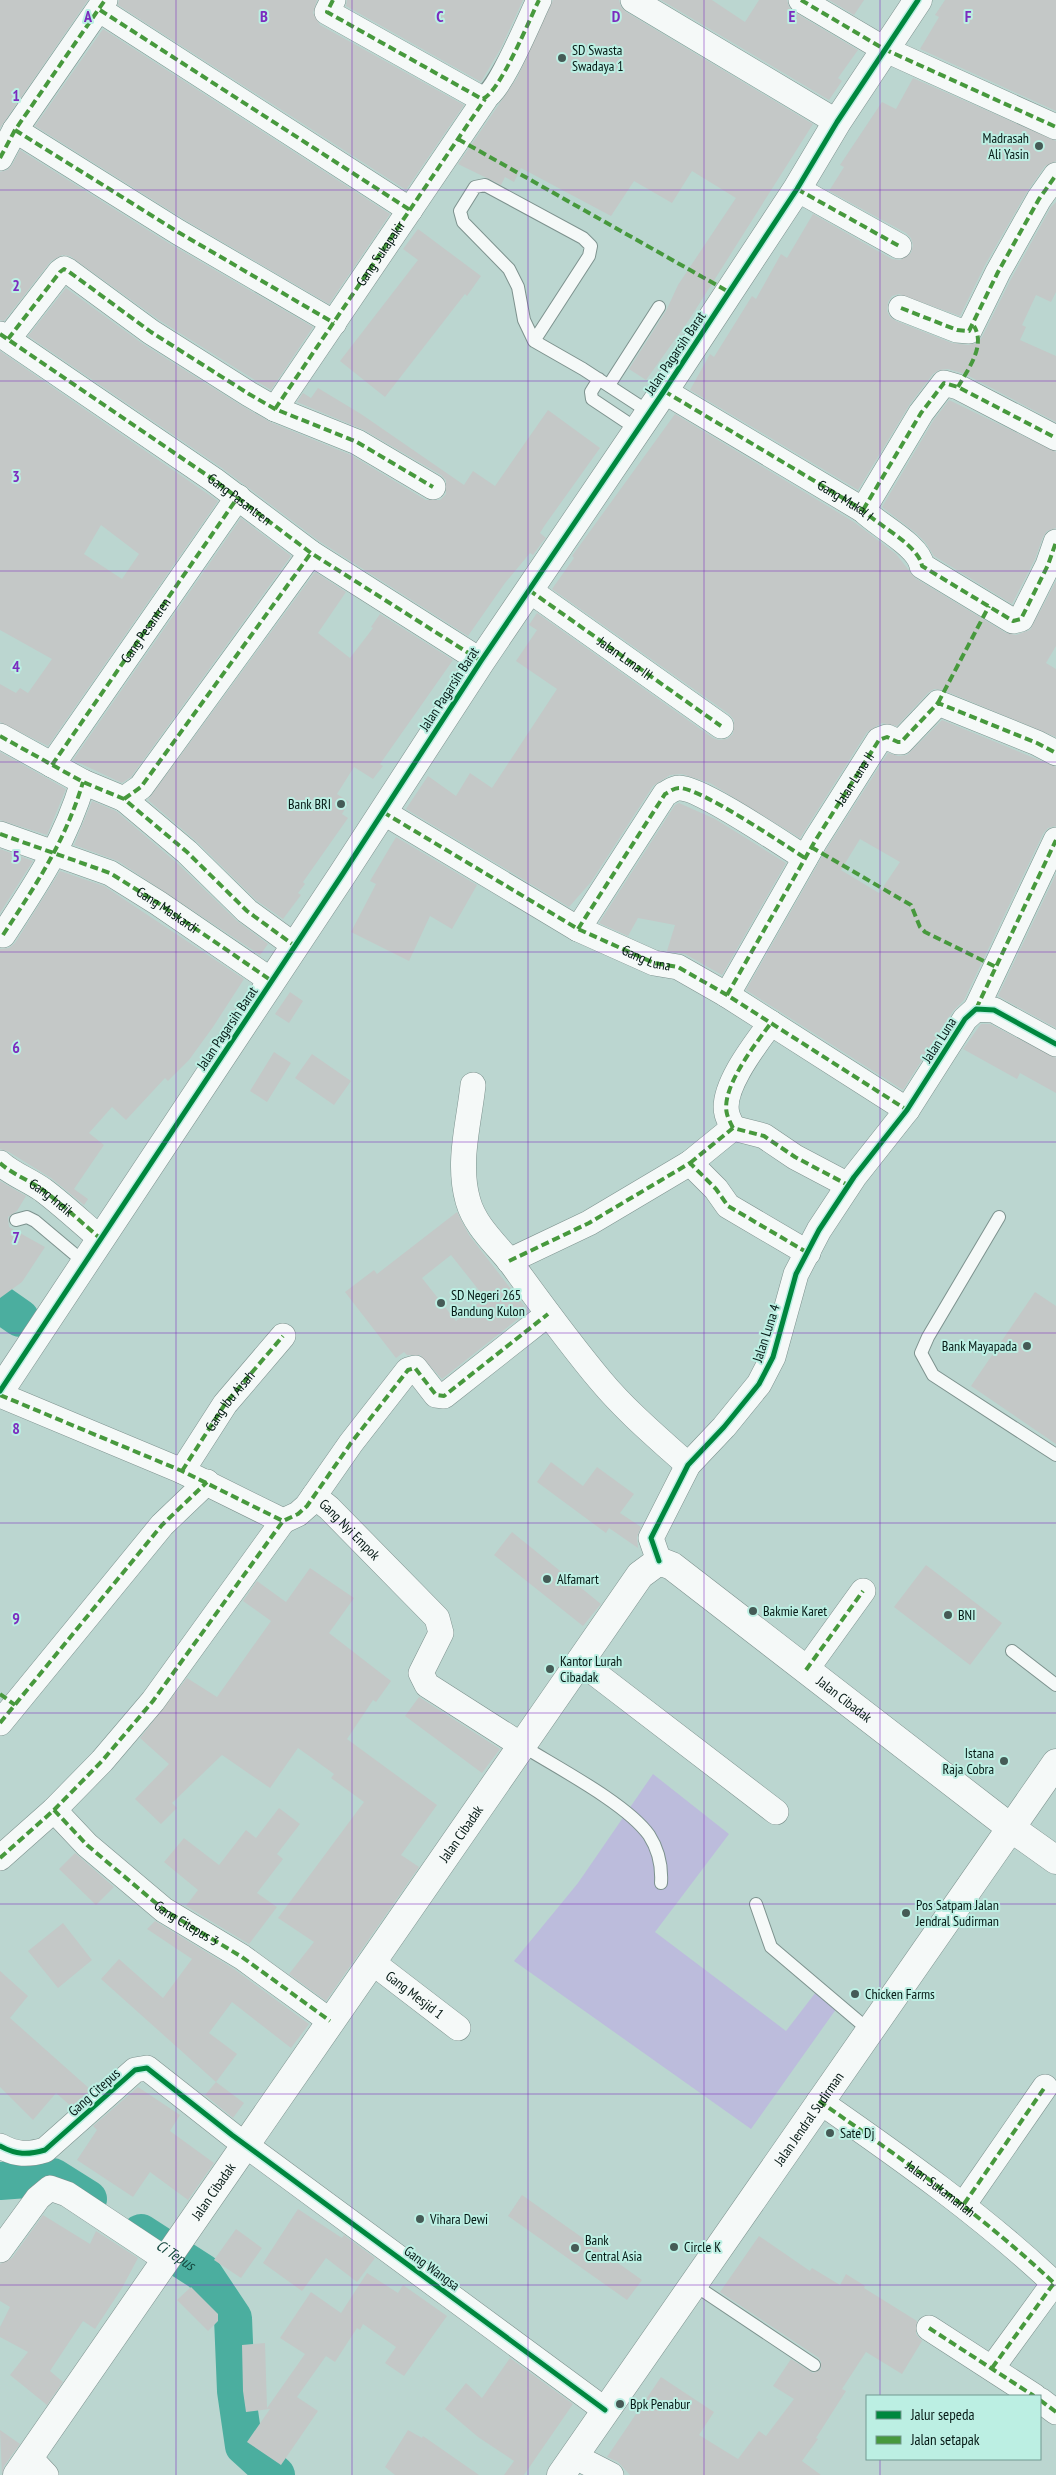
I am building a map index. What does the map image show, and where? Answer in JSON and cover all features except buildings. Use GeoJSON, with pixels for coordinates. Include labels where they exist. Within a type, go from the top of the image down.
{"type":"FeatureCollection","features":[{"type":"Feature","properties":{"kind":"main road","name":"Jalan Pagarsih Barat"},"geometry":{"type":"LineString","coordinates":[[0,1391],[528,590],[650,411],[797,189],[837,122],[918,0]]}},
{"type":"Feature","properties":{"kind":"main road","name":"Jalan Cibadak"},"geometry":{"type":"LineString","coordinates":[[30,2469],[170,2252],[521,1745],[640,1575],[659,1561],[672,1566],[1011,1828],[1056,1860]]}},
{"type":"Feature","properties":{"kind":"main road","name":"Jalan Jendral Sudirman"},"geometry":{"type":"LineString","coordinates":[[568,2466],[819,2101],[1056,1763]]}},
{"type":"Feature","properties":{"kind":"street"},"geometry":{"type":"LineString","coordinates":[[333,0],[327,12],[472,95],[485,99]]}},
{"type":"Feature","properties":{"kind":"street","name":"Gang Sukapakir"},"geometry":{"type":"LineString","coordinates":[[275,409],[500,79],[539,0]]}},
{"type":"Feature","properties":{"kind":"street"},"geometry":{"type":"LineString","coordinates":[[633,0],[837,122]]}},
{"type":"Feature","properties":{"kind":"street"},"geometry":{"type":"LineString","coordinates":[[801,0],[884,49],[1056,126]]}},
{"type":"Feature","properties":{"kind":"street"},"geometry":{"type":"LineString","coordinates":[[1,155],[15,130],[102,5],[410,210]]}},
{"type":"Feature","properties":{"kind":"street"},"geometry":{"type":"LineString","coordinates":[[15,130],[178,232],[334,323]]}},
{"type":"Feature","properties":{"kind":"street"},"geometry":{"type":"LineString","coordinates":[[901,308],[957,330],[969,332],[998,272],[1053,186]]}},
{"type":"Feature","properties":{"kind":"street"},"geometry":{"type":"LineString","coordinates":[[797,189],[899,246]]}},
{"type":"Feature","properties":{"kind":"street"},"geometry":{"type":"LineString","coordinates":[[4,336],[64,270],[151,332],[275,409],[357,442],[433,487]]}},
{"type":"Feature","properties":{"kind":"street","name":"Gang Pasantren"},"geometry":{"type":"LineString","coordinates":[[4,336],[238,497],[311,553],[481,661]]}},
{"type":"Feature","properties":{"kind":"street"},"geometry":{"type":"LineString","coordinates":[[862,510],[921,413],[944,383],[958,387],[1056,438]]}},
{"type":"Feature","properties":{"kind":"street","name":"Gang Mukal I"},"geometry":{"type":"LineString","coordinates":[[650,411],[862,510],[874,522],[909,546],[922,566],[1018,622],[1048,566],[1056,542]]}},
{"type":"Feature","properties":{"kind":"street","name":"Gang Pesantren"},"geometry":{"type":"LineString","coordinates":[[52,765],[238,497]]}},
{"type":"Feature","properties":{"kind":"street"},"geometry":{"type":"LineString","coordinates":[[124,799],[141,787],[311,553]]}},
{"type":"Feature","properties":{"kind":"street","name":"Jalan Luna III"},"geometry":{"type":"LineString","coordinates":[[528,590],[721,726]]}},
{"type":"Feature","properties":{"kind":"street","name":"Jalan Luna II"},"geometry":{"type":"LineString","coordinates":[[727,995],[805,858],[879,740],[887,737],[902,742],[938,703],[1056,753]]}},
{"type":"Feature","properties":{"kind":"street"},"geometry":{"type":"LineString","coordinates":[[0,736],[83,782],[124,799],[187,852],[247,911],[295,946]]}},
{"type":"Feature","properties":{"kind":"street"},"geometry":{"type":"LineString","coordinates":[[3,935],[55,854],[71,820],[83,782]]}},
{"type":"Feature","properties":{"kind":"street"},"geometry":{"type":"LineString","coordinates":[[578,929],[665,794],[677,787],[689,789],[805,858]]}},
{"type":"Feature","properties":{"kind":"street","name":"Gang Luna"},"geometry":{"type":"LineString","coordinates":[[383,812],[578,929],[654,963],[678,967],[727,995],[907,1110]]}},
{"type":"Feature","properties":{"kind":"street","name":"Gang Maskardi"},"geometry":{"type":"LineString","coordinates":[[0,834],[110,873],[158,903],[272,981]]}},
{"type":"Feature","properties":{"kind":"street","name":"Jalan Luna"},"geometry":{"type":"LineString","coordinates":[[907,1110],[965,1020],[976,1009],[1056,840]]}},
{"type":"Feature","properties":{"kind":"street"},"geometry":{"type":"LineString","coordinates":[[976,1009],[994,1010],[1056,1044]]}},
{"type":"Feature","properties":{"kind":"street"},"geometry":{"type":"LineString","coordinates":[[733,1128],[726,1112],[734,1078],[748,1054],[771,1023]]}},
{"type":"Feature","properties":{"kind":"street"},"geometry":{"type":"LineString","coordinates":[[473,1085],[466,1133],[465,1188],[468,1203],[488,1239],[509,1261],[602,1382],[688,1465]]}},
{"type":"Feature","properties":{"kind":"street","name":"Jalan Luna 4"},"geometry":{"type":"LineString","coordinates":[[659,1561],[651,1538],[688,1465],[724,1427],[759,1384],[773,1357],[796,1274],[819,1230],[848,1186],[907,1110]]}},
{"type":"Feature","properties":{"kind":"street"},"geometry":{"type":"LineString","coordinates":[[509,1261],[590,1223],[690,1163],[733,1128]]}},
{"type":"Feature","properties":{"kind":"street"},"geometry":{"type":"LineString","coordinates":[[733,1128],[764,1136],[795,1157],[848,1186]]}},
{"type":"Feature","properties":{"kind":"street","name":"Gang Indik"},"geometry":{"type":"LineString","coordinates":[[0,1163],[8,1171],[21,1175],[44,1191],[100,1239]]}},
{"type":"Feature","properties":{"kind":"street"},"geometry":{"type":"LineString","coordinates":[[690,1163],[716,1189],[728,1206],[808,1253]]}},
{"type":"Feature","properties":{"kind":"street"},"geometry":{"type":"LineString","coordinates":[[314,1496],[351,1443],[408,1370],[414,1368],[436,1395],[444,1396],[548,1314]]}},
{"type":"Feature","properties":{"kind":"street","name":"Gang Ibu Aisah"},"geometry":{"type":"LineString","coordinates":[[182,1470],[226,1404],[283,1336]]}},
{"type":"Feature","properties":{"kind":"street"},"geometry":{"type":"LineString","coordinates":[[0,1394],[182,1470],[283,1521],[153,1701],[102,1761],[54,1810],[0,1858]]}},
{"type":"Feature","properties":{"kind":"street"},"geometry":{"type":"LineString","coordinates":[[5,1707],[162,1525],[207,1482]]}},
{"type":"Feature","properties":{"kind":"street","name":"Gang Nyi Empok"},"geometry":{"type":"LineString","coordinates":[[283,1521],[298,1514],[314,1496],[329,1508],[437,1618],[441,1633],[421,1673],[427,1685],[521,1745]]}},
{"type":"Feature","properties":{"kind":"street"},"geometry":{"type":"LineString","coordinates":[[806,1670],[863,1591]]}},
{"type":"Feature","properties":{"kind":"street"},"geometry":{"type":"LineString","coordinates":[[579,1662],[776,1812]]}},
{"type":"Feature","properties":{"kind":"street","name":"Gang Citepus 3"},"geometry":{"type":"LineString","coordinates":[[54,1810],[87,1845],[164,1910],[242,1957],[330,2021]]}},
{"type":"Feature","properties":{"kind":"street","name":"Gang Mesjid 1"},"geometry":{"type":"LineString","coordinates":[[372,1962],[458,2028]]}},
{"type":"Feature","properties":{"kind":"street","name":"Gang Citepus"},"geometry":{"type":"LineString","coordinates":[[0,2146],[12,2153],[31,2154],[45,2150],[135,2070],[143,2067],[246,2144]]}},
{"type":"Feature","properties":{"kind":"street"},"geometry":{"type":"LineString","coordinates":[[964,2204],[1045,2088]]}},
{"type":"Feature","properties":{"kind":"street","name":"Jalan Sukamanah"},"geometry":{"type":"LineString","coordinates":[[819,2101],[964,2204],[1055,2284]]}},
{"type":"Feature","properties":{"kind":"street","name":"Gang Wangsa"},"geometry":{"type":"LineString","coordinates":[[246,2144],[605,2410]]}},
{"type":"Feature","properties":{"kind":"street"},"geometry":{"type":"LineString","coordinates":[[0,2250],[38,2198],[50,2188],[67,2194],[170,2252]]}},
{"type":"Feature","properties":{"kind":"street"},"geometry":{"type":"LineString","coordinates":[[992,2368],[1055,2284]]}},
{"type":"Feature","properties":{"kind":"street"},"geometry":{"type":"LineString","coordinates":[[929,2328],[1032,2395]]}},
{"type":"Feature","properties":{"kind":"street"},"geometry":{"type":"LineString","coordinates":[[1041,2401],[1056,2412]]}},
{"type":"Feature","properties":{"kind":"street"},"geometry":{"type":"LineString","coordinates":[[568,2466],[611,2475]]}},
{"type":"Feature","properties":{"kind":"lane"},"geometry":{"type":"LineString","coordinates":[[534,341],[589,256],[591,246],[584,238],[485,185],[475,187],[460,211],[463,222],[509,269],[518,286],[524,320],[534,341],[650,411]]}},
{"type":"Feature","properties":{"kind":"lane"},"geometry":{"type":"LineString","coordinates":[[650,411],[592,399],[591,392],[604,382],[660,307]]}},
{"type":"Feature","properties":{"kind":"lane"},"geometry":{"type":"LineString","coordinates":[[16,1220],[27,1217],[35,1221],[85,1263]]}},
{"type":"Feature","properties":{"kind":"lane"},"geometry":{"type":"LineString","coordinates":[[999,1217],[928,1337],[921,1353],[933,1375],[1056,1455]]}},
{"type":"Feature","properties":{"kind":"lane"},"geometry":{"type":"LineString","coordinates":[[1012,1651],[1056,1685]]}},
{"type":"Feature","properties":{"kind":"lane"},"geometry":{"type":"LineString","coordinates":[[521,1745],[629,1814],[649,1836],[662,1871],[661,1882]]}},
{"type":"Feature","properties":{"kind":"lane"},"geometry":{"type":"LineString","coordinates":[[756,1904],[771,1947],[870,2030]]}},
{"type":"Feature","properties":{"kind":"lane"},"geometry":{"type":"LineString","coordinates":[[693,2284],[814,2365]]}},
{"type":"Feature","properties":{"kind":"shaded area"},"geometry":{"type":"Polygon","coordinates":[[[653,1774],[729,1834],[655,1932],[786,2031],[819,1988],[839,2005],[751,2129],[514,1961],[578,1883],[653,1774]]]}},
{"type":"Feature","properties":{"kind":"waterway"},"geometry":{"type":"LineString","coordinates":[[0,1304],[20,1318]]}},
{"type":"Feature","properties":{"kind":"waterway","name":"Ci Tepus"},"geometry":{"type":"LineString","coordinates":[[0,2181],[53,2177],[88,2199]]}},
{"type":"Feature","properties":{"kind":"waterway","name":"Ci Tepus"},"geometry":{"type":"LineString","coordinates":[[141,2233],[203,2273],[233,2318],[236,2391],[244,2446],[276,2475]]}},
{"type":"Feature","properties":{"kind":"marked path"},"geometry":{"type":"LineString","coordinates":[[0,158],[15,130],[105,0]]}},
{"type":"Feature","properties":{"kind":"marked path"},"geometry":{"type":"LineString","coordinates":[[333,0],[327,12],[482,99],[489,94],[505,71],[539,0]]}},
{"type":"Feature","properties":{"kind":"marked path"},"geometry":{"type":"LineString","coordinates":[[801,0],[884,49],[1056,127]]}},
{"type":"Feature","properties":{"kind":"marked path"},"geometry":{"type":"LineString","coordinates":[[100,10],[410,210]]}},
{"type":"Feature","properties":{"kind":"marked path"},"geometry":{"type":"LineString","coordinates":[[275,409],[485,99]]}},
{"type":"Feature","properties":{"kind":"marked path"},"geometry":{"type":"LineString","coordinates":[[15,130],[178,232],[334,323]]}},
{"type":"Feature","properties":{"kind":"marked path"},"geometry":{"type":"LineString","coordinates":[[458,139],[729,292]]}},
{"type":"Feature","properties":{"kind":"marked path"},"geometry":{"type":"LineString","coordinates":[[901,308],[957,330],[969,331],[998,272],[1039,199],[1056,175]]}},
{"type":"Feature","properties":{"kind":"marked path"},"geometry":{"type":"LineString","coordinates":[[797,189],[899,246]]}},
{"type":"Feature","properties":{"kind":"marked path"},"geometry":{"type":"LineString","coordinates":[[8,339],[64,269],[151,332],[249,394],[275,409],[357,442],[433,487]]}},
{"type":"Feature","properties":{"kind":"marked path"},"geometry":{"type":"LineString","coordinates":[[958,387],[971,365],[977,349],[978,341],[974,326]]}},
{"type":"Feature","properties":{"kind":"marked path"},"geometry":{"type":"LineString","coordinates":[[0,334],[214,480],[311,553],[481,661]]}},
{"type":"Feature","properties":{"kind":"marked path"},"geometry":{"type":"LineString","coordinates":[[863,510],[921,413],[944,383],[958,387],[1056,438]]}},
{"type":"Feature","properties":{"kind":"marked path"},"geometry":{"type":"LineString","coordinates":[[664,391],[863,510],[906,543],[919,558],[922,566],[1013,621],[1021,619],[1048,565],[1056,542]]}},
{"type":"Feature","properties":{"kind":"marked path"},"geometry":{"type":"LineString","coordinates":[[52,765],[238,497]]}},
{"type":"Feature","properties":{"kind":"marked path"},"geometry":{"type":"LineString","coordinates":[[124,799],[141,787],[311,553]]}},
{"type":"Feature","properties":{"kind":"marked path"},"geometry":{"type":"LineString","coordinates":[[529,590],[721,726]]}},
{"type":"Feature","properties":{"kind":"marked path"},"geometry":{"type":"LineString","coordinates":[[938,703],[989,606]]}},
{"type":"Feature","properties":{"kind":"marked path"},"geometry":{"type":"LineString","coordinates":[[727,995],[815,841],[879,740],[887,737],[901,742],[938,703],[1037,743],[1056,753]]}},
{"type":"Feature","properties":{"kind":"marked path"},"geometry":{"type":"LineString","coordinates":[[0,736],[83,782],[124,799],[187,852],[247,911],[295,946]]}},
{"type":"Feature","properties":{"kind":"marked path"},"geometry":{"type":"LineString","coordinates":[[3,935],[39,880],[59,843],[76,804],[83,782]]}},
{"type":"Feature","properties":{"kind":"marked path"},"geometry":{"type":"LineString","coordinates":[[578,929],[665,794],[675,789],[689,790],[722,806],[805,858]]}},
{"type":"Feature","properties":{"kind":"marked path"},"geometry":{"type":"LineString","coordinates":[[383,812],[578,929],[654,963],[678,967],[727,995],[907,1110]]}},
{"type":"Feature","properties":{"kind":"marked path"},"geometry":{"type":"LineString","coordinates":[[0,834],[110,873],[158,903],[272,981]]}},
{"type":"Feature","properties":{"kind":"marked path"},"geometry":{"type":"LineString","coordinates":[[976,1009],[1056,840]]}},
{"type":"Feature","properties":{"kind":"marked path"},"geometry":{"type":"LineString","coordinates":[[811,847],[911,905],[920,927],[925,932],[996,967]]}},
{"type":"Feature","properties":{"kind":"marked path"},"geometry":{"type":"LineString","coordinates":[[733,1128],[727,1114],[726,1103],[729,1091],[741,1066],[771,1023]]}},
{"type":"Feature","properties":{"kind":"marked path"},"geometry":{"type":"LineString","coordinates":[[690,1163],[733,1128],[764,1136],[795,1157],[848,1185]]}},
{"type":"Feature","properties":{"kind":"marked path"},"geometry":{"type":"LineString","coordinates":[[0,1163],[43,1190],[101,1239]]}},
{"type":"Feature","properties":{"kind":"marked path"},"geometry":{"type":"LineString","coordinates":[[509,1261],[589,1223],[690,1163],[716,1189],[728,1206],[808,1253]]}},
{"type":"Feature","properties":{"kind":"marked path"},"geometry":{"type":"LineString","coordinates":[[0,1395],[182,1471],[283,1521],[298,1514],[307,1506],[351,1443],[408,1370],[415,1368],[436,1395],[444,1396],[548,1314]]}},
{"type":"Feature","properties":{"kind":"marked path"},"geometry":{"type":"LineString","coordinates":[[182,1471],[225,1404],[283,1336]]}},
{"type":"Feature","properties":{"kind":"marked path"},"geometry":{"type":"LineString","coordinates":[[0,1723],[162,1525],[207,1482]]}},
{"type":"Feature","properties":{"kind":"marked path"},"geometry":{"type":"LineString","coordinates":[[0,1858],[54,1810],[102,1761],[153,1701],[283,1521]]}},
{"type":"Feature","properties":{"kind":"marked path"},"geometry":{"type":"LineString","coordinates":[[806,1670],[863,1591]]}},
{"type":"Feature","properties":{"kind":"marked path"},"geometry":{"type":"LineString","coordinates":[[0,1694],[15,1705]]}},
{"type":"Feature","properties":{"kind":"marked path"},"geometry":{"type":"LineString","coordinates":[[54,1810],[87,1845],[164,1910],[242,1957],[330,2021]]}},
{"type":"Feature","properties":{"kind":"marked path"},"geometry":{"type":"LineString","coordinates":[[964,2204],[1045,2087]]}},
{"type":"Feature","properties":{"kind":"marked path"},"geometry":{"type":"LineString","coordinates":[[819,2101],[971,2211],[1056,2285]]}},
{"type":"Feature","properties":{"kind":"marked path"},"geometry":{"type":"LineString","coordinates":[[992,2368],[1054,2283]]}},
{"type":"Feature","properties":{"kind":"marked path"},"geometry":{"type":"LineString","coordinates":[[929,2328],[1032,2395]]}},
{"type":"Feature","properties":{"kind":"marked path"},"geometry":{"type":"LineString","coordinates":[[1041,2401],[1056,2412]]}},
{"type":"Feature","properties":{"kind":"cycle path"},"geometry":{"type":"LineString","coordinates":[[0,1391],[342,875],[481,661],[664,391],[918,0]]}},
{"type":"Feature","properties":{"kind":"cycle path"},"geometry":{"type":"LineString","coordinates":[[659,1561],[651,1538],[688,1465],[724,1427],[759,1384],[773,1357],[796,1274],[819,1230],[854,1177],[907,1110],[965,1019],[976,1009],[994,1010],[1056,1044]]}},
{"type":"Feature","properties":{"kind":"cycle path"},"geometry":{"type":"LineString","coordinates":[[0,2146],[22,2153],[45,2150],[135,2070],[147,2068],[232,2135],[605,2410]]}},
{"type":"Feature","properties":{"kind":"place","name":"SD Swasta Swadaya 1"},"geometry":{"type":"Point","coordinates":[562,58]}},
{"type":"Feature","properties":{"kind":"place","name":"Madrasah Ali Yasin"},"geometry":{"type":"Point","coordinates":[1039,146]}},
{"type":"Feature","properties":{"kind":"place","name":"Bank BRI"},"geometry":{"type":"Point","coordinates":[341,804]}},
{"type":"Feature","properties":{"kind":"place","name":"SD Negeri 265 Bandung Kulon"},"geometry":{"type":"Point","coordinates":[441,1303]}},
{"type":"Feature","properties":{"kind":"place","name":"Bank Mayapada"},"geometry":{"type":"Point","coordinates":[1027,1346]}},
{"type":"Feature","properties":{"kind":"place","name":"Alfamart"},"geometry":{"type":"Point","coordinates":[547,1579]}},
{"type":"Feature","properties":{"kind":"place","name":"Bakmie Karet"},"geometry":{"type":"Point","coordinates":[753,1611]}},
{"type":"Feature","properties":{"kind":"place","name":"BNI"},"geometry":{"type":"Point","coordinates":[948,1615]}},
{"type":"Feature","properties":{"kind":"place","name":"Kantor Lurah Cibadak"},"geometry":{"type":"Point","coordinates":[550,1669]}},
{"type":"Feature","properties":{"kind":"place","name":"Istana Raja Cobra"},"geometry":{"type":"Point","coordinates":[1004,1761]}},
{"type":"Feature","properties":{"kind":"place","name":"Pos Satpam Jalan Jendral Sudirman"},"geometry":{"type":"Point","coordinates":[906,1913]}},
{"type":"Feature","properties":{"kind":"place","name":"Chicken Farms"},"geometry":{"type":"Point","coordinates":[855,1994]}},
{"type":"Feature","properties":{"kind":"place","name":"Sate Dj"},"geometry":{"type":"Point","coordinates":[830,2133]}},
{"type":"Feature","properties":{"kind":"place","name":"Vihara Dewi"},"geometry":{"type":"Point","coordinates":[420,2219]}},
{"type":"Feature","properties":{"kind":"place","name":"Circle K"},"geometry":{"type":"Point","coordinates":[674,2247]}},
{"type":"Feature","properties":{"kind":"place","name":"Bank Central Asia"},"geometry":{"type":"Point","coordinates":[575,2248]}},
{"type":"Feature","properties":{"kind":"place","name":"Bpk Penabur"},"geometry":{"type":"Point","coordinates":[620,2404]}}]}
